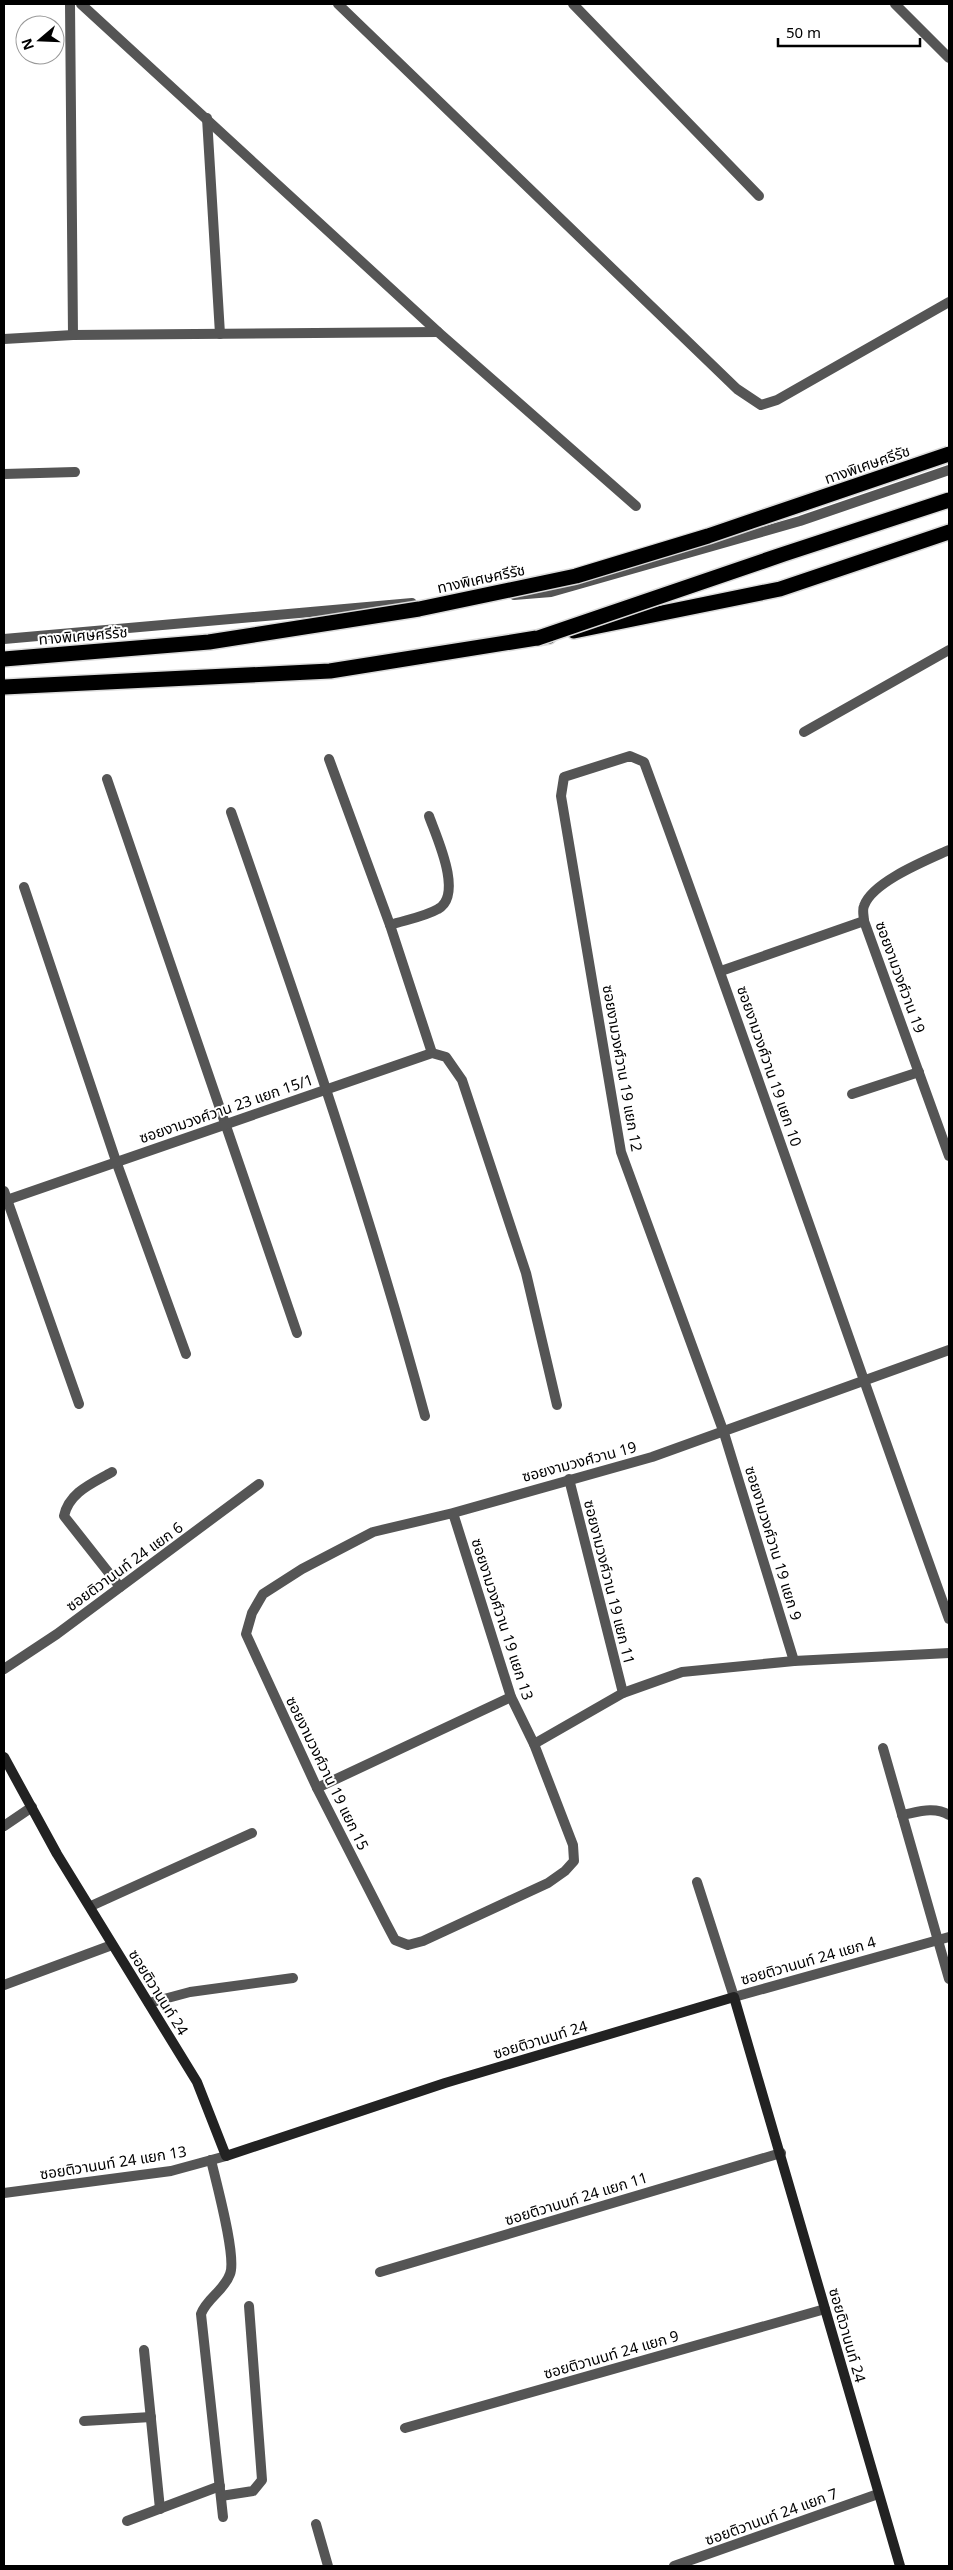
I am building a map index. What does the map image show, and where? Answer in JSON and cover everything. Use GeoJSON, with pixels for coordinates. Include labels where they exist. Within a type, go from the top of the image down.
{"type":"FeatureCollection","features":[{"type":"Feature","properties":{"kind":"highway","name":"ทางพิเศษศรีรัช"},"geometry":{"type":"LineString","coordinates":[[4,659],[209,642],[419,609],[576,576],[708,536],[949,454]]}},
{"type":"Feature","properties":{"kind":"highway"},"geometry":{"type":"LineString","coordinates":[[538,638],[949,500]]}},
{"type":"Feature","properties":{"kind":"highway"},"geometry":{"type":"LineString","coordinates":[[4,687],[330,671],[538,638],[780,589],[949,532]]}},
{"type":"Feature","properties":{"kind":"street"},"geometry":{"type":"LineString","coordinates":[[70,4],[73,335]]}},
{"type":"Feature","properties":{"kind":"street"},"geometry":{"type":"LineString","coordinates":[[81,4],[438,332],[636,506]]}},
{"type":"Feature","properties":{"kind":"street"},"geometry":{"type":"LineString","coordinates":[[338,4],[738,390],[761,405],[778,400],[949,302]]}},
{"type":"Feature","properties":{"kind":"street"},"geometry":{"type":"LineString","coordinates":[[573,4],[759,196]]}},
{"type":"Feature","properties":{"kind":"street"},"geometry":{"type":"LineString","coordinates":[[895,4],[949,58]]}},
{"type":"Feature","properties":{"kind":"street"},"geometry":{"type":"LineString","coordinates":[[207,118],[220,334]]}},
{"type":"Feature","properties":{"kind":"street"},"geometry":{"type":"LineString","coordinates":[[4,339],[73,335],[438,332]]}},
{"type":"Feature","properties":{"kind":"street"},"geometry":{"type":"LineString","coordinates":[[4,639],[551,592],[800,521],[949,470]]}},
{"type":"Feature","properties":{"kind":"street"},"geometry":{"type":"LineString","coordinates":[[4,474],[75,472]]}},
{"type":"Feature","properties":{"kind":"street"},"geometry":{"type":"LineString","coordinates":[[804,732],[949,650]]}},
{"type":"Feature","properties":{"kind":"street","name":"ซอยงามวงศ์วาน 19 แยก 12"},"geometry":{"type":"LineString","coordinates":[[644,762],[630,756],[564,777],[561,796],[621,1152],[724,1433]]}},
{"type":"Feature","properties":{"kind":"street"},"geometry":{"type":"LineString","coordinates":[[329,759],[390,925],[432,1053],[446,1057],[462,1080],[526,1273],[557,1405]]}},
{"type":"Feature","properties":{"kind":"street","name":"ซอยงามวงศ์วาน 19 แยก 10"},"geometry":{"type":"LineString","coordinates":[[644,762],[721,970],[863,1381],[949,1619]]}},
{"type":"Feature","properties":{"kind":"street"},"geometry":{"type":"LineString","coordinates":[[107,779],[297,1333]]}},
{"type":"Feature","properties":{"kind":"street"},"geometry":{"type":"LineString","coordinates":[[231,812],[328,1089],[401,1327],[425,1416]]}},
{"type":"Feature","properties":{"kind":"street"},"geometry":{"type":"LineString","coordinates":[[390,925],[440,909],[447,899],[451,884],[429,816]]}},
{"type":"Feature","properties":{"kind":"street","name":"ซอยงามวงศ์วาน 19"},"geometry":{"type":"LineString","coordinates":[[949,850],[916,865],[874,891],[863,906],[864,921],[949,1156]]}},
{"type":"Feature","properties":{"kind":"street"},"geometry":{"type":"LineString","coordinates":[[24,887],[116,1161],[186,1354]]}},
{"type":"Feature","properties":{"kind":"street"},"geometry":{"type":"LineString","coordinates":[[721,970],[864,921]]}},
{"type":"Feature","properties":{"kind":"street","name":"ซอยงามวงศ์วาน 23 แยก 15/1"},"geometry":{"type":"LineString","coordinates":[[5,1197],[432,1053]]}},
{"type":"Feature","properties":{"kind":"street"},"geometry":{"type":"LineString","coordinates":[[852,1094],[919,1072]]}},
{"type":"Feature","properties":{"kind":"street"},"geometry":{"type":"LineString","coordinates":[[5,1197],[79,1404]]}},
{"type":"Feature","properties":{"kind":"street","name":"ซอยงามวงศ์วาน 19"},"geometry":{"type":"LineString","coordinates":[[246,1634],[252,1613],[263,1594],[302,1569],[373,1532],[453,1513],[568,1479],[652,1457],[724,1433],[949,1350]]}},
{"type":"Feature","properties":{"kind":"street","name":"ซอยงามวงศ์วาน 19 แยก 9"},"geometry":{"type":"LineString","coordinates":[[724,1433],[794,1661]]}},
{"type":"Feature","properties":{"kind":"street"},"geometry":{"type":"LineString","coordinates":[[112,1472],[80,1491],[66,1505],[64,1516],[120,1587]]}},
{"type":"Feature","properties":{"kind":"street","name":"ซอยงามวงศ์วาน 19 แยก 11"},"geometry":{"type":"LineString","coordinates":[[568,1479],[623,1693]]}},
{"type":"Feature","properties":{"kind":"street","name":"ซอยติวานนท์ 24 แยก 6"},"geometry":{"type":"LineString","coordinates":[[4,1669],[57,1634],[259,1484]]}},
{"type":"Feature","properties":{"kind":"street","name":"ซอยงามวงศ์วาน 19 แยก 13"},"geometry":{"type":"LineString","coordinates":[[453,1513],[511,1697],[534,1744],[573,1845]]}},
{"type":"Feature","properties":{"kind":"street","name":"ซอยงามวงศ์วาน 19 แยก 15"},"geometry":{"type":"LineString","coordinates":[[246,1634],[317,1788],[395,1940],[408,1944],[423,1941],[548,1883],[565,1871],[574,1861],[573,1845]]}},
{"type":"Feature","properties":{"kind":"street"},"geometry":{"type":"LineString","coordinates":[[534,1744],[623,1693],[682,1672],[794,1661],[949,1653]]}},
{"type":"Feature","properties":{"kind":"street"},"geometry":{"type":"LineString","coordinates":[[317,1788],[511,1697]]}},
{"type":"Feature","properties":{"kind":"street"},"geometry":{"type":"LineString","coordinates":[[883,1748],[949,1979]]}},
{"type":"Feature","properties":{"kind":"street","name":"ซอยติวานนท์ 24"},"geometry":{"type":"LineString","coordinates":[[4,1757],[57,1854],[91,1906],[112,1945],[197,2082],[226,2156],[445,2084],[734,1996],[900,2566]]}},
{"type":"Feature","properties":{"kind":"street"},"geometry":{"type":"LineString","coordinates":[[4,1826],[32,1806]]}},
{"type":"Feature","properties":{"kind":"street"},"geometry":{"type":"LineString","coordinates":[[902,1816],[927,1810],[941,1810],[949,1815]]}},
{"type":"Feature","properties":{"kind":"street"},"geometry":{"type":"LineString","coordinates":[[91,1906],[252,1834]]}},
{"type":"Feature","properties":{"kind":"street","name":"ซอยติวานนท์ 24 แยก 4"},"geometry":{"type":"LineString","coordinates":[[697,1882],[734,1996],[949,1937]]}},
{"type":"Feature","properties":{"kind":"street"},"geometry":{"type":"LineString","coordinates":[[4,1985],[112,1945]]}},
{"type":"Feature","properties":{"kind":"street"},"geometry":{"type":"LineString","coordinates":[[149,2003],[190,1992],[293,1978]]}},
{"type":"Feature","properties":{"kind":"street","name":"ซอยติวานนท์ 24 แยก 11"},"geometry":{"type":"LineString","coordinates":[[380,2272],[781,2153]]}},
{"type":"Feature","properties":{"kind":"street","name":"ซอยติวานนท์ 24 แยก 13"},"geometry":{"type":"LineString","coordinates":[[4,2194],[171,2171],[226,2156]]}},
{"type":"Feature","properties":{"kind":"street"},"geometry":{"type":"LineString","coordinates":[[211,2160],[228,2231],[231,2273],[224,2286],[206,2303],[201,2314],[224,2517]]}},
{"type":"Feature","properties":{"kind":"street"},"geometry":{"type":"LineString","coordinates":[[126,2521],[221,2491],[253,2490],[262,2480],[249,2306]]}},
{"type":"Feature","properties":{"kind":"street","name":"ซอยติวานนท์ 24 แยก 9"},"geometry":{"type":"LineString","coordinates":[[406,2428],[825,2309]]}},
{"type":"Feature","properties":{"kind":"street"},"geometry":{"type":"LineString","coordinates":[[144,2350],[160,2509]]}},
{"type":"Feature","properties":{"kind":"street"},"geometry":{"type":"LineString","coordinates":[[84,2421],[151,2417]]}},
{"type":"Feature","properties":{"kind":"street","name":"ซอยติวานนท์ 24 แยก 7"},"geometry":{"type":"LineString","coordinates":[[674,2566],[878,2494]]}},
{"type":"Feature","properties":{"kind":"street"},"geometry":{"type":"LineString","coordinates":[[316,2524],[328,2566]]}}]}
